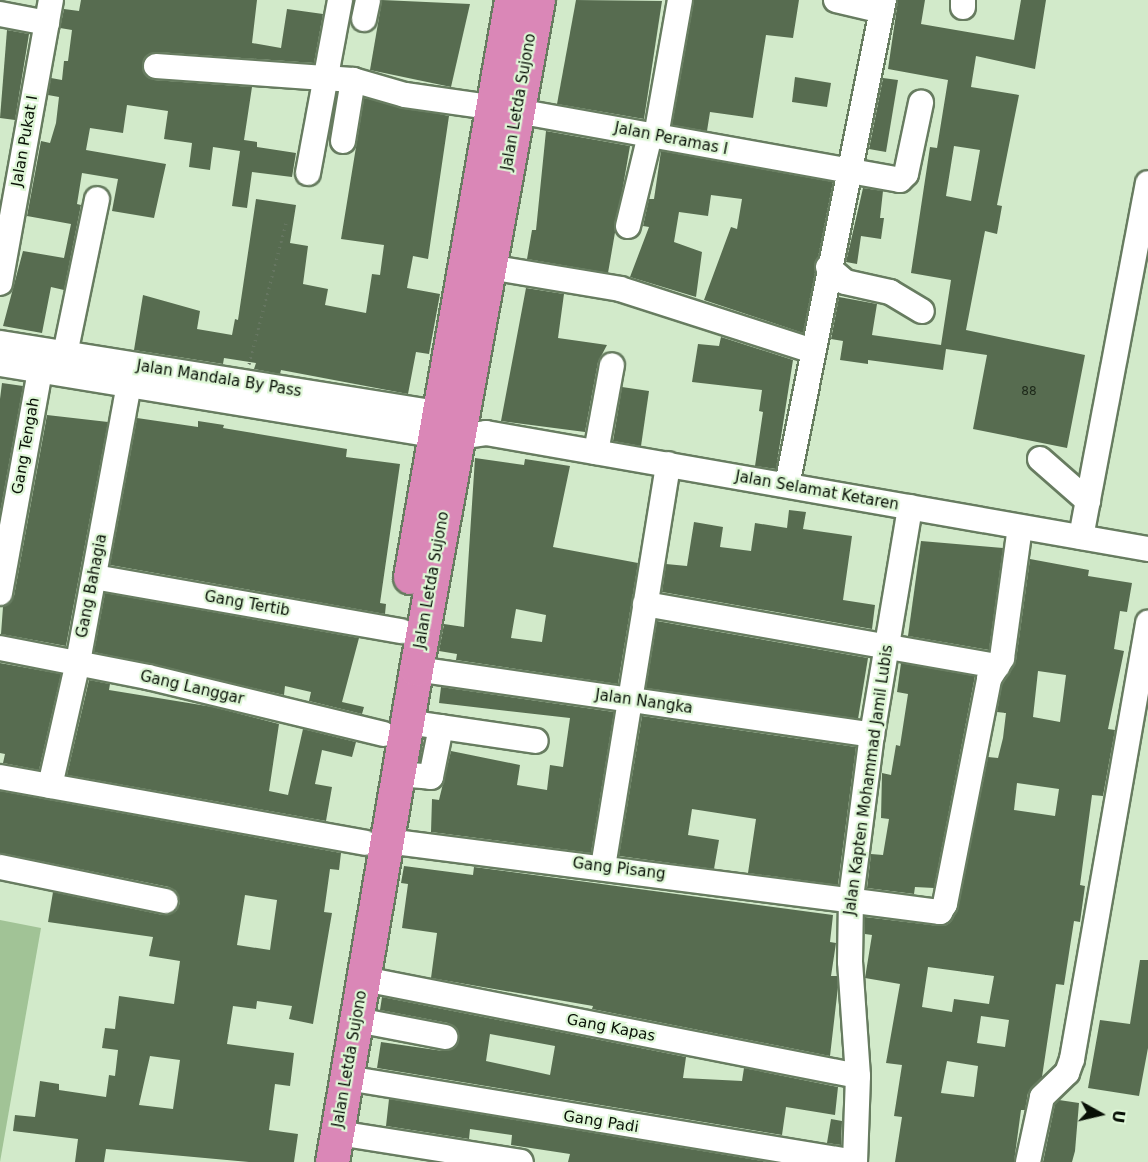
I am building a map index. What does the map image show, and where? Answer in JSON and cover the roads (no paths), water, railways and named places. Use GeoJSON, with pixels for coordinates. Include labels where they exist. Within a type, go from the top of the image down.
{"type":"FeatureCollection","features":[{"type":"Feature","properties":{"kind":"highway","name":"Jalan Letda Sujono"},"geometry":{"type":"LineString","coordinates":[[311,1162],[376,842],[395,728],[400,631],[456,427],[489,267],[511,0]]}},
{"type":"Feature","properties":{"kind":"highway","name":"Jalan Letda Sujono"},"geometry":{"type":"LineString","coordinates":[[335,1148],[364,979],[376,842],[399,774],[395,728],[416,669],[456,427],[503,109],[538,0]]}},
{"type":"Feature","properties":{"kind":"street"},"geometry":{"type":"LineString","coordinates":[[308,173],[340,0]]}},
{"type":"Feature","properties":{"kind":"street"},"geometry":{"type":"LineString","coordinates":[[628,226],[653,136],[680,0]]}},
{"type":"Feature","properties":{"kind":"street"},"geometry":{"type":"LineString","coordinates":[[786,486],[828,267],[851,173],[883,5],[836,0]]}},
{"type":"Feature","properties":{"kind":"street"},"geometry":{"type":"LineString","coordinates":[[0,14],[49,11]]}},
{"type":"Feature","properties":{"kind":"street","name":"Jalan Pukat I"},"geometry":{"type":"LineString","coordinates":[[0,283],[49,11]]}},
{"type":"Feature","properties":{"kind":"street","name":"Jalan Peramas I"},"geometry":{"type":"LineString","coordinates":[[156,66],[353,80],[405,95],[503,109],[851,173],[903,179],[921,103]]}},
{"type":"Feature","properties":{"kind":"street"},"geometry":{"type":"LineString","coordinates":[[343,141],[353,80]]}},
{"type":"Feature","properties":{"kind":"street"},"geometry":{"type":"LineString","coordinates":[[1081,537],[1148,183]]}},
{"type":"Feature","properties":{"kind":"street"},"geometry":{"type":"LineString","coordinates":[[65,354],[97,198]]}},
{"type":"Feature","properties":{"kind":"street"},"geometry":{"type":"LineString","coordinates":[[489,267],[620,289],[813,351]]}},
{"type":"Feature","properties":{"kind":"street"},"geometry":{"type":"LineString","coordinates":[[828,267],[845,282],[890,292],[922,311]]}},
{"type":"Feature","properties":{"kind":"street","name":"Jalan Mandala By Pass"},"geometry":{"type":"LineString","coordinates":[[0,343],[244,383],[456,427]]}},
{"type":"Feature","properties":{"kind":"street","name":"Jalan Mandala By Pass"},"geometry":{"type":"LineString","coordinates":[[0,364],[129,385],[456,427]]}},
{"type":"Feature","properties":{"kind":"street"},"geometry":{"type":"LineString","coordinates":[[596,452],[612,365]]}},
{"type":"Feature","properties":{"kind":"street","name":"Gang Tengah"},"geometry":{"type":"LineString","coordinates":[[0,593],[40,371]]}},
{"type":"Feature","properties":{"kind":"street","name":"Gang Bahagia"},"geometry":{"type":"LineString","coordinates":[[50,786],[78,662],[129,385]]}},
{"type":"Feature","properties":{"kind":"street","name":"Jalan Selamat Ketaren"},"geometry":{"type":"LineString","coordinates":[[456,427],[1148,549]]}},
{"type":"Feature","properties":{"kind":"street"},"geometry":{"type":"LineString","coordinates":[[1040,459],[1088,501]]}},
{"type":"Feature","properties":{"kind":"street"},"geometry":{"type":"LineString","coordinates":[[603,867],[633,700],[645,604],[668,464]]}},
{"type":"Feature","properties":{"kind":"street","name":"Jalan Kapten Mohammad Jamil Lubis"},"geometry":{"type":"LineString","coordinates":[[855,1162],[858,1076],[850,962],[851,898],[872,735],[910,507]]}},
{"type":"Feature","properties":{"kind":"street"},"geometry":{"type":"LineString","coordinates":[[645,604],[998,666],[1003,653],[1020,527]]}},
{"type":"Feature","properties":{"kind":"street","name":"Gang Tertib"},"geometry":{"type":"LineString","coordinates":[[94,577],[400,631]]}},
{"type":"Feature","properties":{"kind":"street"},"geometry":{"type":"LineString","coordinates":[[1028,1162],[1042,1097],[1067,1073],[1072,1059],[1148,622]]}},
{"type":"Feature","properties":{"kind":"street","name":"Gang Langgar"},"geometry":{"type":"LineString","coordinates":[[0,648],[395,728],[441,727],[536,741]]}},
{"type":"Feature","properties":{"kind":"street","name":"Gang Pisang"},"geometry":{"type":"LineString","coordinates":[[0,777],[376,842],[851,898],[932,913],[943,909],[989,679],[998,666]]}},
{"type":"Feature","properties":{"kind":"street","name":"Jalan Nangka"},"geometry":{"type":"LineString","coordinates":[[416,669],[872,735]]}},
{"type":"Feature","properties":{"kind":"street"},"geometry":{"type":"LineString","coordinates":[[399,774],[431,777],[441,727]]}},
{"type":"Feature","properties":{"kind":"street"},"geometry":{"type":"LineString","coordinates":[[0,867],[166,901]]}},
{"type":"Feature","properties":{"kind":"street","name":"Gang Kapas"},"geometry":{"type":"LineString","coordinates":[[364,979],[858,1076]]}},
{"type":"Feature","properties":{"kind":"street"},"geometry":{"type":"LineString","coordinates":[[357,1020],[445,1037]]}},
{"type":"Feature","properties":{"kind":"street","name":"Gang Padi"},"geometry":{"type":"LineString","coordinates":[[347,1078],[855,1162]]}},
{"type":"Feature","properties":{"kind":"street"},"geometry":{"type":"LineString","coordinates":[[335,1148],[522,1162]]}}]}
